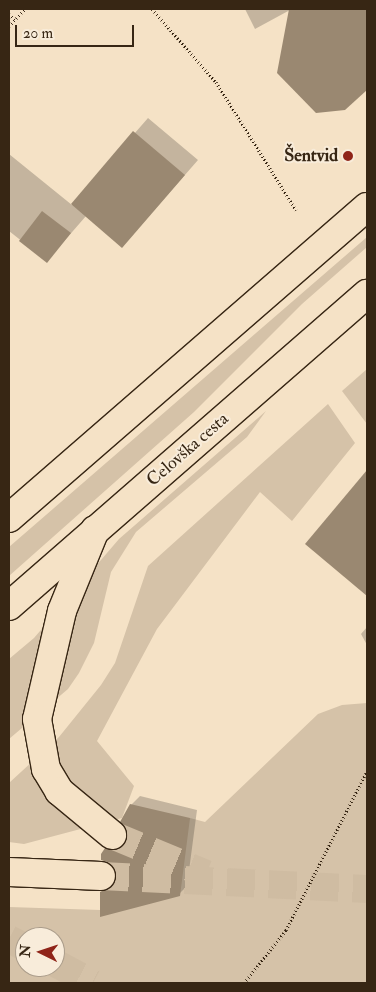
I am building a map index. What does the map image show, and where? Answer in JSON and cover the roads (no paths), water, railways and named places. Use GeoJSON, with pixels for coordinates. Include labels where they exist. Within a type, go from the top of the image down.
{"type":"FeatureCollection","features":[{"type":"Feature","properties":{"kind":"main road"},"geometry":{"type":"LineString","coordinates":[[9,518],[367,207]]}},
{"type":"Feature","properties":{"kind":"main road","name":"Celovška cesta"},"geometry":{"type":"LineString","coordinates":[[9,606],[367,294]]}},
{"type":"Feature","properties":{"kind":"main road"},"geometry":{"type":"LineString","coordinates":[[95,530],[62,611],[37,719],[46,769],[75,808],[112,835]]}},
{"type":"Feature","properties":{"kind":"main road"},"geometry":{"type":"LineString","coordinates":[[9,872],[101,876]]}},
{"type":"Feature","properties":{"kind":"tunnel"},"geometry":{"type":"LineString","coordinates":[[112,835],[206,874]]}},
{"type":"Feature","properties":{"kind":"tunnel"},"geometry":{"type":"LineString","coordinates":[[101,876],[367,889]]}},
{"type":"Feature","properties":{"kind":"tunnel"},"geometry":{"type":"LineString","coordinates":[[9,939],[15,942]]}},
{"type":"Feature","properties":{"kind":"tunnel"},"geometry":{"type":"LineString","coordinates":[[65,968],[93,983]]}},
{"type":"Feature","properties":{"kind":"place","name":"Šentvid"},"geometry":{"type":"Point","coordinates":[348,156]}}]}
